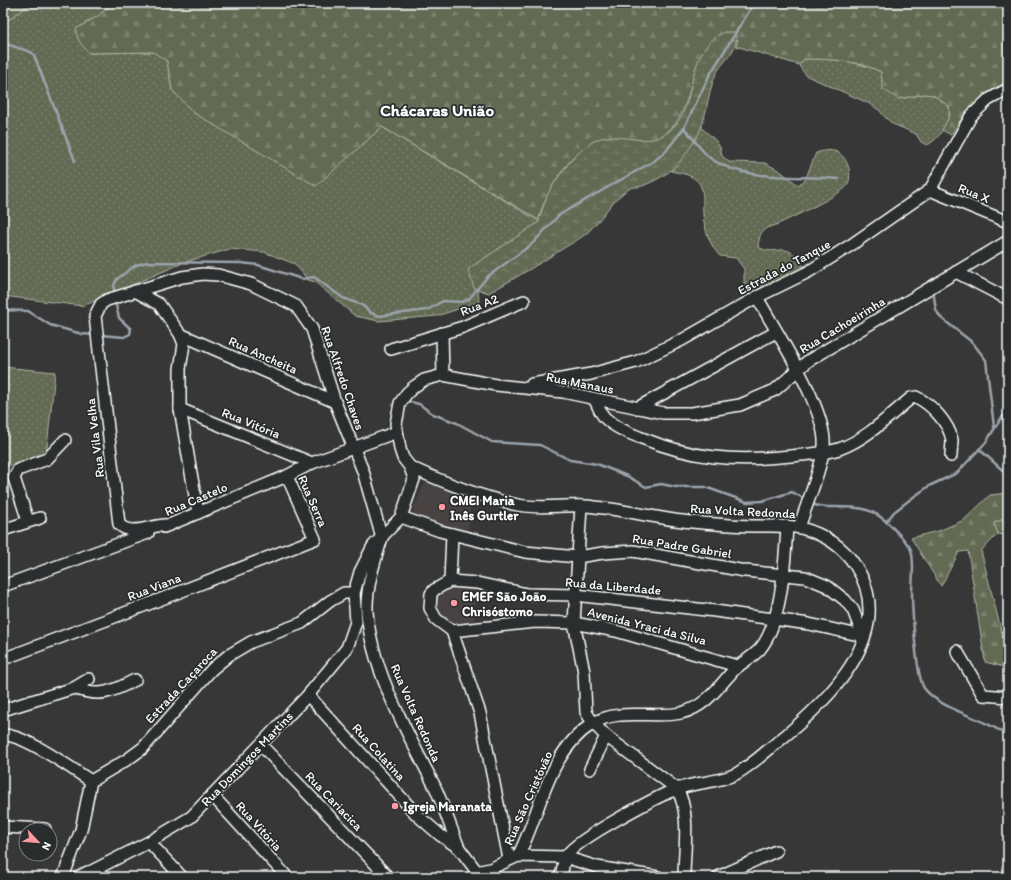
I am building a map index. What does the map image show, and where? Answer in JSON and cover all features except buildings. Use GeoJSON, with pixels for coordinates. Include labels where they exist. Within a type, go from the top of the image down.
{"type":"FeatureCollection","features":[{"type":"Feature","properties":{"kind":"street","name":"Estrada do Tanque"},"geometry":{"type":"LineString","coordinates":[[518,387],[591,374],[636,362],[682,340],[757,297],[808,272],[852,245],[930,190],[971,116],[988,100],[1008,89]]}},
{"type":"Feature","properties":{"kind":"street","name":"Rua X"},"geometry":{"type":"LineString","coordinates":[[930,190],[1008,222]]}},
{"type":"Feature","properties":{"kind":"street","name":"Rua Cachoeirinha"},"geometry":{"type":"LineString","coordinates":[[637,408],[663,413],[680,414],[717,410],[740,405],[775,390],[798,368],[1008,241]]}},
{"type":"Feature","properties":{"kind":"street"},"geometry":{"type":"LineString","coordinates":[[956,272],[1008,299]]}},
{"type":"Feature","properties":{"kind":"street","name":"Rua Alfredo Chaves"},"geometry":{"type":"LineString","coordinates":[[108,300],[182,277],[203,274],[218,275],[251,284],[283,298],[296,306],[312,329],[335,402],[363,470],[382,538]]}},
{"type":"Feature","properties":{"kind":"street"},"geometry":{"type":"LineString","coordinates":[[135,291],[159,304],[180,334],[184,349],[180,369],[180,409],[198,513]]}},
{"type":"Feature","properties":{"kind":"street"},"geometry":{"type":"LineString","coordinates":[[757,297],[798,368],[823,428],[823,453],[799,528]]}},
{"type":"Feature","properties":{"kind":"street","name":"Rua Vila Velha"},"geometry":{"type":"LineString","coordinates":[[108,300],[98,308],[95,316],[119,524],[127,529],[136,530],[160,524],[170,525]]}},
{"type":"Feature","properties":{"kind":"street","name":"Rua A2"},"geometry":{"type":"LineString","coordinates":[[391,349],[493,315],[524,301]]}},
{"type":"Feature","properties":{"kind":"street"},"geometry":{"type":"LineString","coordinates":[[637,408],[776,332]]}},
{"type":"Feature","properties":{"kind":"street"},"geometry":{"type":"LineString","coordinates":[[442,333],[443,375]]}},
{"type":"Feature","properties":{"kind":"street","name":"Rua Ancheita"},"geometry":{"type":"LineString","coordinates":[[180,334],[335,402]]}},
{"type":"Feature","properties":{"kind":"street","name":"Rua Manaus"},"geometry":{"type":"LineString","coordinates":[[397,432],[397,412],[407,393],[424,380],[443,375],[496,385],[563,392],[637,408]]}},
{"type":"Feature","properties":{"kind":"street"},"geometry":{"type":"LineString","coordinates":[[595,400],[601,414],[612,424],[650,442],[678,451],[732,460],[763,459],[823,453],[841,448],[867,434],[911,398],[916,397],[938,414],[949,430],[952,441],[951,456]]}},
{"type":"Feature","properties":{"kind":"street","name":"Rua Vitória"},"geometry":{"type":"LineString","coordinates":[[180,409],[312,463]]}},
{"type":"Feature","properties":{"kind":"street"},"geometry":{"type":"LineString","coordinates":[[354,593],[366,557],[401,517],[414,480],[410,467],[403,458],[397,432]]}},
{"type":"Feature","properties":{"kind":"street","name":"Rua Castelo"},"geometry":{"type":"LineString","coordinates":[[3,586],[170,525],[287,476],[312,463],[397,432]]}},
{"type":"Feature","properties":{"kind":"street"},"geometry":{"type":"LineString","coordinates":[[28,521],[14,478],[14,473],[47,459],[65,440]]}},
{"type":"Feature","properties":{"kind":"street","name":"Rua Volta Redonda"},"geometry":{"type":"LineString","coordinates":[[410,467],[462,490],[520,506],[581,506],[623,510],[690,522],[787,526],[799,528],[817,534],[833,542],[851,559],[864,580],[868,598],[868,618],[855,659],[839,683],[795,728],[738,773],[716,781],[676,789],[590,836],[571,850],[565,857]]}},
{"type":"Feature","properties":{"kind":"street","name":"Rua Serra"},"geometry":{"type":"LineString","coordinates":[[287,476],[315,539]]}},
{"type":"Feature","properties":{"kind":"street"},"geometry":{"type":"LineString","coordinates":[[581,506],[574,623],[584,672],[586,712],[593,723],[606,736],[676,789],[681,797],[686,814],[684,877]]}},
{"type":"Feature","properties":{"kind":"street","name":"Rua Padre Gabriel"},"geometry":{"type":"LineString","coordinates":[[401,517],[452,534],[525,552],[577,557],[603,553],[633,551],[745,570],[805,577],[817,581],[837,593],[852,610],[863,636]]}},
{"type":"Feature","properties":{"kind":"street"},"geometry":{"type":"LineString","coordinates":[[3,530],[40,518]]}},
{"type":"Feature","properties":{"kind":"street","name":"Rua São Cristóvão"},"geometry":{"type":"LineString","coordinates":[[514,858],[558,760],[569,744],[593,723],[616,716],[634,714],[672,714],[695,708],[708,699],[737,666],[760,648],[774,619],[783,574],[787,526]]}},
{"type":"Feature","properties":{"kind":"street"},"geometry":{"type":"LineString","coordinates":[[452,534],[450,581],[434,590],[431,594],[429,604],[436,619],[452,632],[480,713],[514,858]]}},
{"type":"Feature","properties":{"kind":"street","name":"Rua Volta Redonda"},"geometry":{"type":"LineString","coordinates":[[382,538],[372,573],[368,596],[367,611],[372,639],[383,677],[391,697],[448,815],[460,848]]}},
{"type":"Feature","properties":{"kind":"street","name":"Rua Viana"},"geometry":{"type":"LineString","coordinates":[[3,659],[315,539]]}},
{"type":"Feature","properties":{"kind":"street","name":"Rua da Liberdade"},"geometry":{"type":"LineString","coordinates":[[450,581],[478,583],[527,594],[575,595],[774,619],[809,624],[863,636]]}},
{"type":"Feature","properties":{"kind":"street","name":"Estrada Caçaroca"},"geometry":{"type":"LineString","coordinates":[[91,781],[128,759],[143,748],[212,669],[229,655],[251,642],[302,623],[330,601],[344,593],[354,593]]}},
{"type":"Feature","properties":{"kind":"street","name":"Rua Domingos Martins"},"geometry":{"type":"LineString","coordinates":[[86,876],[182,823],[261,745],[308,695],[340,657],[352,638],[356,622],[354,593]]}},
{"type":"Feature","properties":{"kind":"street","name":"Avenida Yraci da Silva"},"geometry":{"type":"LineString","coordinates":[[452,632],[535,622],[574,623],[616,630],[737,666]]}},
{"type":"Feature","properties":{"kind":"street"},"geometry":{"type":"LineString","coordinates":[[957,651],[983,695],[1008,697]]}},
{"type":"Feature","properties":{"kind":"street"},"geometry":{"type":"LineString","coordinates":[[3,710],[74,688],[89,679]]}},
{"type":"Feature","properties":{"kind":"street"},"geometry":{"type":"LineString","coordinates":[[74,688],[96,694],[107,693],[135,680]]}},
{"type":"Feature","properties":{"kind":"street","name":"Rua Colatina"},"geometry":{"type":"LineString","coordinates":[[308,695],[417,815],[440,835],[460,848],[476,875]]}},
{"type":"Feature","properties":{"kind":"street"},"geometry":{"type":"LineString","coordinates":[[3,736],[11,736],[44,751],[91,781],[82,830],[63,877]]}},
{"type":"Feature","properties":{"kind":"street"},"geometry":{"type":"LineString","coordinates":[[590,769],[606,736]]}},
{"type":"Feature","properties":{"kind":"street","name":"Rua Cariacica"},"geometry":{"type":"LineString","coordinates":[[261,745],[388,877]]}},
{"type":"Feature","properties":{"kind":"street","name":"Rua Vitória"},"geometry":{"type":"LineString","coordinates":[[212,795],[287,877]]}},
{"type":"Feature","properties":{"kind":"street"},"geometry":{"type":"LineString","coordinates":[[3,827],[18,828]]}},
{"type":"Feature","properties":{"kind":"street"},"geometry":{"type":"LineString","coordinates":[[149,842],[182,877]]}},
{"type":"Feature","properties":{"kind":"street"},"geometry":{"type":"LineString","coordinates":[[718,877],[776,851]]}},
{"type":"Feature","properties":{"kind":"street"},"geometry":{"type":"LineString","coordinates":[[565,857],[565,875]]}},
{"type":"Feature","properties":{"kind":"street"},"geometry":{"type":"LineString","coordinates":[[476,875],[514,858],[565,857],[596,867],[658,877]]}},
{"type":"Feature","properties":{"kind":"shaded area","name":"CMEI Maria Inês Gurtler"},"geometry":{"type":"Polygon","coordinates":[[[428,482],[471,496],[468,534],[414,516],[413,509],[425,483],[428,482]]]}},
{"type":"Feature","properties":{"kind":"shaded area","name":"EMEF São João Chrisóstomo"},"geometry":{"type":"Polygon","coordinates":[[[445,586],[476,588],[474,622],[449,623],[437,612],[434,601],[436,594],[445,586]]]}},
{"type":"Feature","properties":{"kind":"green space"},"geometry":{"type":"Polygon","coordinates":[[[3,3],[32,3],[3,24],[3,3]]]}},
{"type":"Feature","properties":{"kind":"green space"},"geometry":{"type":"Polygon","coordinates":[[[32,3],[113,3],[98,16],[76,29],[89,53],[154,52],[167,61],[172,90],[382,127],[540,222],[469,269],[478,290],[479,302],[437,316],[379,321],[355,316],[315,282],[308,280],[295,264],[264,252],[230,249],[185,262],[83,306],[3,296],[3,24],[32,3]]]}},
{"type":"Feature","properties":{"kind":"green space"},"geometry":{"type":"Polygon","coordinates":[[[113,3],[1008,3],[1008,82],[982,97],[962,118],[951,135],[942,130],[950,115],[949,106],[933,95],[925,94],[898,99],[883,89],[881,72],[872,68],[843,61],[824,59],[804,59],[799,65],[736,46],[738,39],[695,69],[689,95],[684,108],[670,129],[660,136],[648,140],[633,139],[585,151],[574,157],[567,164],[554,183],[540,213],[539,220],[382,127],[316,186],[194,113],[172,90],[167,61],[153,52],[89,53],[80,42],[76,29],[98,16],[113,3]]]}},
{"type":"Feature","properties":{"kind":"green space"},"geometry":{"type":"Polygon","coordinates":[[[724,32],[735,32],[736,44],[716,74],[710,90],[705,116],[699,132],[685,156],[662,177],[642,186],[627,190],[618,197],[587,233],[578,239],[489,293],[474,288],[468,269],[539,222],[551,188],[572,160],[589,144],[606,137],[646,140],[653,139],[668,132],[678,121],[685,109],[696,67],[702,53],[711,42],[724,32]]]}},
{"type":"Feature","properties":{"kind":"green space"},"geometry":{"type":"Polygon","coordinates":[[[804,59],[843,61],[872,68],[881,72],[882,83],[898,99],[925,94],[933,95],[949,106],[948,117],[944,128],[932,142],[927,145],[921,142],[916,134],[893,124],[879,110],[868,103],[807,76],[799,65],[804,59]]]}},
{"type":"Feature","properties":{"kind":"green space"},"geometry":{"type":"Polygon","coordinates":[[[702,124],[702,128],[715,140],[720,147],[722,156],[729,162],[765,163],[780,171],[798,185],[805,180],[816,153],[834,151],[844,158],[850,173],[850,178],[846,187],[834,196],[814,207],[765,229],[760,236],[758,247],[766,250],[782,250],[793,253],[806,270],[744,297],[744,269],[736,258],[720,256],[716,252],[706,231],[701,186],[693,177],[671,171],[696,138],[702,124]]]}},
{"type":"Feature","properties":{"kind":"green space"},"geometry":{"type":"Polygon","coordinates":[[[3,367],[55,372],[46,456],[3,467],[3,367]]]}},
{"type":"Feature","properties":{"kind":"green space"},"geometry":{"type":"Polygon","coordinates":[[[1008,493],[1008,517],[994,523],[998,534],[981,551],[1008,657],[1008,668],[985,662],[968,551],[959,552],[941,586],[911,538],[941,530],[964,520],[990,495],[1008,493]]]}},
{"type":"Feature","properties":{"kind":"green space"},"geometry":{"type":"Polygon","coordinates":[[[1008,517],[1008,535],[998,534],[994,523],[1008,517]]]}},
{"type":"Feature","properties":{"kind":"waterway"},"geometry":{"type":"LineString","coordinates":[[114,294],[114,286],[117,279],[136,265],[147,262],[241,263],[258,265],[302,279],[314,277],[343,298],[362,305],[371,313],[379,316],[427,310],[443,301],[462,302],[469,299],[487,277],[532,244],[559,215],[654,161],[666,151],[684,128],[709,76],[754,3]]}},
{"type":"Feature","properties":{"kind":"waterway"},"geometry":{"type":"LineString","coordinates":[[3,43],[31,52],[34,55],[75,161]]}},
{"type":"Feature","properties":{"kind":"waterway"},"geometry":{"type":"LineString","coordinates":[[684,128],[710,158],[723,166],[739,171],[772,176],[839,179]]}},
{"type":"Feature","properties":{"kind":"waterway"},"geometry":{"type":"LineString","coordinates":[[933,290],[936,310],[940,317],[973,343],[986,360],[994,427]]}},
{"type":"Feature","properties":{"kind":"waterway"},"geometry":{"type":"LineString","coordinates":[[101,335],[124,337],[130,334],[131,329],[119,318],[115,301]]}},
{"type":"Feature","properties":{"kind":"waterway"},"geometry":{"type":"LineString","coordinates":[[3,310],[28,311],[50,325],[82,334],[94,335]]}},
{"type":"Feature","properties":{"kind":"waterway"},"geometry":{"type":"LineString","coordinates":[[407,401],[419,404],[433,414],[457,423],[492,442],[540,445],[570,460],[597,464],[627,476],[646,487],[661,484],[676,487],[705,487],[747,502],[762,501],[792,492],[805,499]]}},
{"type":"Feature","properties":{"kind":"waterway"},"geometry":{"type":"LineString","coordinates":[[886,522],[894,512],[929,486],[957,473],[986,442],[1002,417],[1008,414]]}},
{"type":"Feature","properties":{"kind":"waterway"},"geometry":{"type":"LineString","coordinates":[[979,449],[1008,475]]}},
{"type":"Feature","properties":{"kind":"waterway"},"geometry":{"type":"LineString","coordinates":[[811,503],[828,507],[861,508],[876,514],[883,518],[905,541],[910,547],[912,555],[912,601],[915,642],[921,681],[924,688],[931,696],[941,702],[1008,736]]}},
{"type":"Feature","properties":{"kind":"place","name":"CMEI Maria Inês Gurtler"},"geometry":{"type":"Point","coordinates":[442,507]}},
{"type":"Feature","properties":{"kind":"place","name":"EMEF São João Chrisóstomo"},"geometry":{"type":"Point","coordinates":[454,603]}},
{"type":"Feature","properties":{"kind":"place","name":"Igreja Maranata"},"geometry":{"type":"Point","coordinates":[395,806]}},
{"type":"Feature","properties":{"kind":"district","name":"Chácaras União"},"geometry":{"type":"Point","coordinates":[437,110]}}]}
